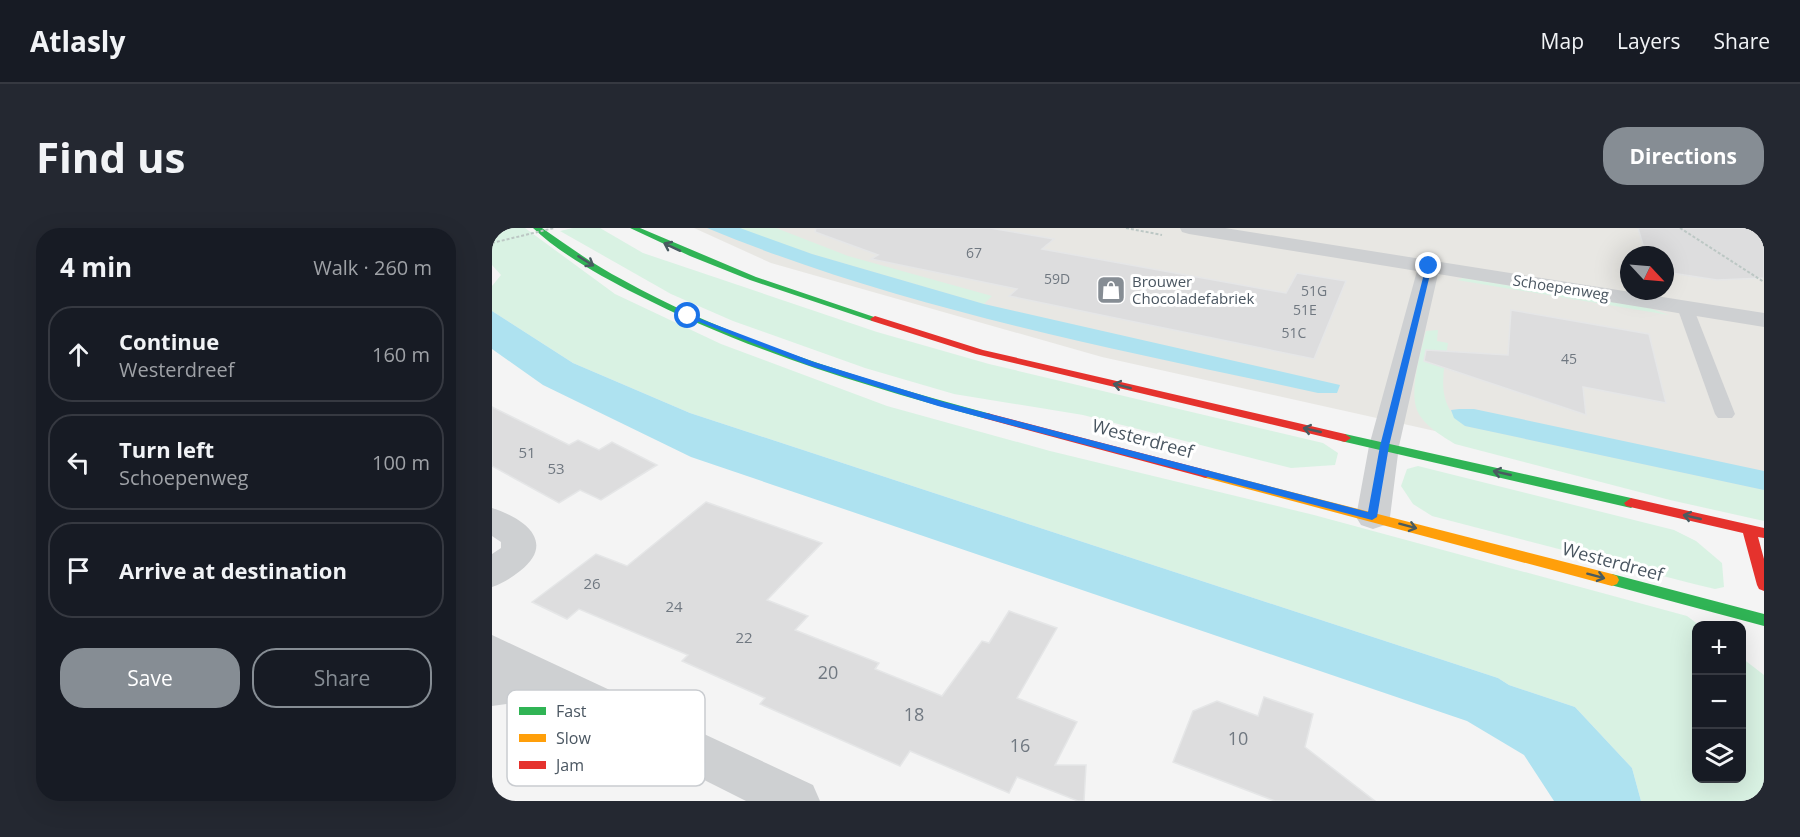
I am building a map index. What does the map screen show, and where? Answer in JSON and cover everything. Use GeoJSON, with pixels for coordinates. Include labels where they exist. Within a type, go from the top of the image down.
{"type":"FeatureCollection","features":[{"type":"Feature","properties":{"kind":"main road","name":"Westerdreef"},"geometry":{"type":"LineString","coordinates":[[537,228],[621,283],[688,316],[811,363],[941,404],[1764,620]]}},
{"type":"Feature","properties":{"kind":"main road"},"geometry":{"type":"LineString","coordinates":[[634,228],[683,252],[777,289],[980,352],[1764,533]]}},
{"type":"Feature","properties":{"kind":"main road"},"geometry":{"type":"LineString","coordinates":[[1749,530],[1764,585]]}},
{"type":"Feature","properties":{"kind":"street","name":"Schoepenweg"},"geometry":{"type":"LineString","coordinates":[[1189,228],[1764,320]]}},
{"type":"Feature","properties":{"kind":"street"},"geometry":{"type":"LineString","coordinates":[[1372,517],[1384,446],[1429,266]]}},
{"type":"Feature","properties":{"kind":"street"},"geometry":{"type":"LineString","coordinates":[[492,520],[518,536],[519,553],[492,573]]}},
{"type":"Feature","properties":{"kind":"street"},"geometry":{"type":"LineString","coordinates":[[492,652],[565,690]]}},
{"type":"Feature","properties":{"kind":"street"},"geometry":{"type":"LineString","coordinates":[[492,688],[546,681]]}},
{"type":"Feature","properties":{"kind":"street"},"geometry":{"type":"LineString","coordinates":[[705,757],[796,801]]}},
{"type":"Feature","properties":{"kind":"lane"},"geometry":{"type":"LineString","coordinates":[[1685,307],[1725,414]]}},
{"type":"Feature","properties":{"kind":"path"},"geometry":{"type":"LineString","coordinates":[[492,243],[554,228]]}},
{"type":"Feature","properties":{"kind":"path"},"geometry":{"type":"LineString","coordinates":[[1680,228],[1764,282]]}},
{"type":"Feature","properties":{"kind":"shaded area"},"geometry":{"type":"Polygon","coordinates":[[[694,228],[1764,228],[1764,504],[1102,357],[771,263],[694,228]]]}},
{"type":"Feature","properties":{"kind":"green space"},"geometry":{"type":"Polygon","coordinates":[[[492,228],[525,228],[615,294],[721,344],[887,406],[1050,451],[1314,515],[1687,616],[1694,621],[1692,783],[1746,783],[1746,661],[1764,675],[1764,801],[1641,801],[1632,768],[1575,707],[1509,685],[1498,678],[690,413],[573,363],[492,311],[492,286],[501,275],[492,265],[492,228]]]}},
{"type":"Feature","properties":{"kind":"green space"},"geometry":{"type":"Polygon","coordinates":[[[573,228],[600,228],[643,253],[877,332],[989,364],[1323,443],[1338,453],[1335,465],[1291,468],[1083,415],[954,394],[865,368],[733,321],[671,294],[560,231],[573,228]]]}},
{"type":"Feature","properties":{"kind":"green space"},"geometry":{"type":"Polygon","coordinates":[[[737,228],[776,228],[848,256],[992,296],[984,304],[812,254],[737,228]]]}},
{"type":"Feature","properties":{"kind":"green space"},"geometry":{"type":"Polygon","coordinates":[[[1463,278],[1649,308],[1669,315],[1457,280],[1463,278]]]}},
{"type":"Feature","properties":{"kind":"green space"},"geometry":{"type":"Polygon","coordinates":[[[1438,330],[1437,341],[1448,343],[1443,378],[1445,399],[1455,417],[1465,426],[1764,490],[1764,521],[1670,500],[1455,444],[1433,430],[1424,421],[1417,410],[1415,401],[1417,370],[1426,331],[1438,330]]]}},
{"type":"Feature","properties":{"kind":"green space"},"geometry":{"type":"Polygon","coordinates":[[[1418,466],[1674,530],[1696,541],[1722,563],[1724,587],[1715,589],[1694,584],[1432,516],[1413,504],[1401,486],[1407,469],[1418,466]]]}},
{"type":"Feature","properties":{"kind":"water"},"geometry":{"type":"Polygon","coordinates":[[[707,228],[740,228],[812,254],[984,304],[1340,385],[1337,393],[1318,393],[1008,324],[856,282],[707,228]]]}},
{"type":"Feature","properties":{"kind":"water"},"geometry":{"type":"Polygon","coordinates":[[[492,311],[573,363],[690,413],[1498,678],[1509,685],[1575,707],[1632,768],[1641,801],[1554,801],[1524,755],[1467,721],[691,457],[543,385],[492,349],[492,311]]]}},
{"type":"Feature","properties":{"kind":"water"},"geometry":{"type":"Polygon","coordinates":[[[1474,409],[1764,471],[1764,490],[1465,426],[1454,418],[1451,410],[1474,409]]]}},
{"type":"Feature","properties":{"kind":"building"},"geometry":{"type":"Polygon","coordinates":[[[816,228],[990,228],[1054,239],[1042,249],[1286,293],[1297,273],[1346,281],[1314,359],[1009,296],[1017,289],[871,259],[878,255],[815,232],[816,228]]]}},
{"type":"Feature","properties":{"kind":"building"},"geometry":{"type":"Polygon","coordinates":[[[1638,228],[1764,228],[1764,278],[1717,280],[1674,273],[1674,246],[1643,246],[1638,228]]]}},
{"type":"Feature","properties":{"kind":"building"},"geometry":{"type":"Polygon","coordinates":[[[1511,310],[1649,334],[1666,403],[1583,387],[1586,415],[1424,361],[1426,350],[1508,355],[1511,310]]]}},
{"type":"Feature","properties":{"kind":"building"},"geometry":{"type":"Polygon","coordinates":[[[492,407],[569,445],[578,440],[599,450],[612,442],[657,465],[601,500],[580,490],[559,503],[492,466],[492,407]]]}},
{"type":"Feature","properties":{"kind":"building"},"geometry":{"type":"Polygon","coordinates":[[[706,502],[822,543],[767,600],[808,616],[795,630],[879,663],[875,669],[942,696],[982,641],[989,643],[1009,611],[1057,628],[1017,698],[1077,722],[1055,765],[1086,765],[1084,801],[1078,801],[1017,777],[1009,793],[910,751],[900,766],[760,704],[765,698],[682,661],[688,655],[579,609],[567,619],[532,602],[596,554],[627,566],[706,502]]]}},
{"type":"Feature","properties":{"kind":"building"},"geometry":{"type":"Polygon","coordinates":[[[1264,697],[1313,714],[1305,747],[1375,801],[1275,801],[1173,762],[1193,711],[1217,701],[1258,716],[1264,697]]]}},
{"type":"Feature","properties":{"kind":"traffic: fast"},"geometry":{"type":"LineString","coordinates":[[537,228],[621,283],[709,325],[846,376],[987,416]]}},
{"type":"Feature","properties":{"kind":"traffic: fast"},"geometry":{"type":"LineString","coordinates":[[634,228],[693,255],[753,278],[875,319]]}},
{"type":"Feature","properties":{"kind":"traffic: fast"},"geometry":{"type":"LineString","coordinates":[[1345,438],[1631,503]]}},
{"type":"Feature","properties":{"kind":"traffic: fast"},"geometry":{"type":"LineString","coordinates":[[1612,580],[1764,620]]}},
{"type":"Feature","properties":{"kind":"traffic: slow"},"geometry":{"type":"LineString","coordinates":[[1206,474],[1612,580]]}},
{"type":"Feature","properties":{"kind":"traffic: jam"},"geometry":{"type":"LineString","coordinates":[[875,319],[980,352],[1345,438]]}},
{"type":"Feature","properties":{"kind":"traffic: jam"},"geometry":{"type":"LineString","coordinates":[[987,416],[1206,474]]}},
{"type":"Feature","properties":{"kind":"traffic: jam"},"geometry":{"type":"LineString","coordinates":[[1631,503],[1764,533]]}},
{"type":"Feature","properties":{"kind":"traffic: jam"},"geometry":{"type":"LineString","coordinates":[[1749,530],[1764,585]]}},
{"type":"Feature","properties":{"kind":"place","name":"Brouwer Chocoladefabriek"},"geometry":{"type":"Point","coordinates":[1111,290]}},
{"type":"Feature","properties":{"kind":"route"},"geometry":{"type":"LineString","coordinates":[[688,316],[811,363],[941,404],[1372,517],[1384,446],[1429,266]]}}]}
